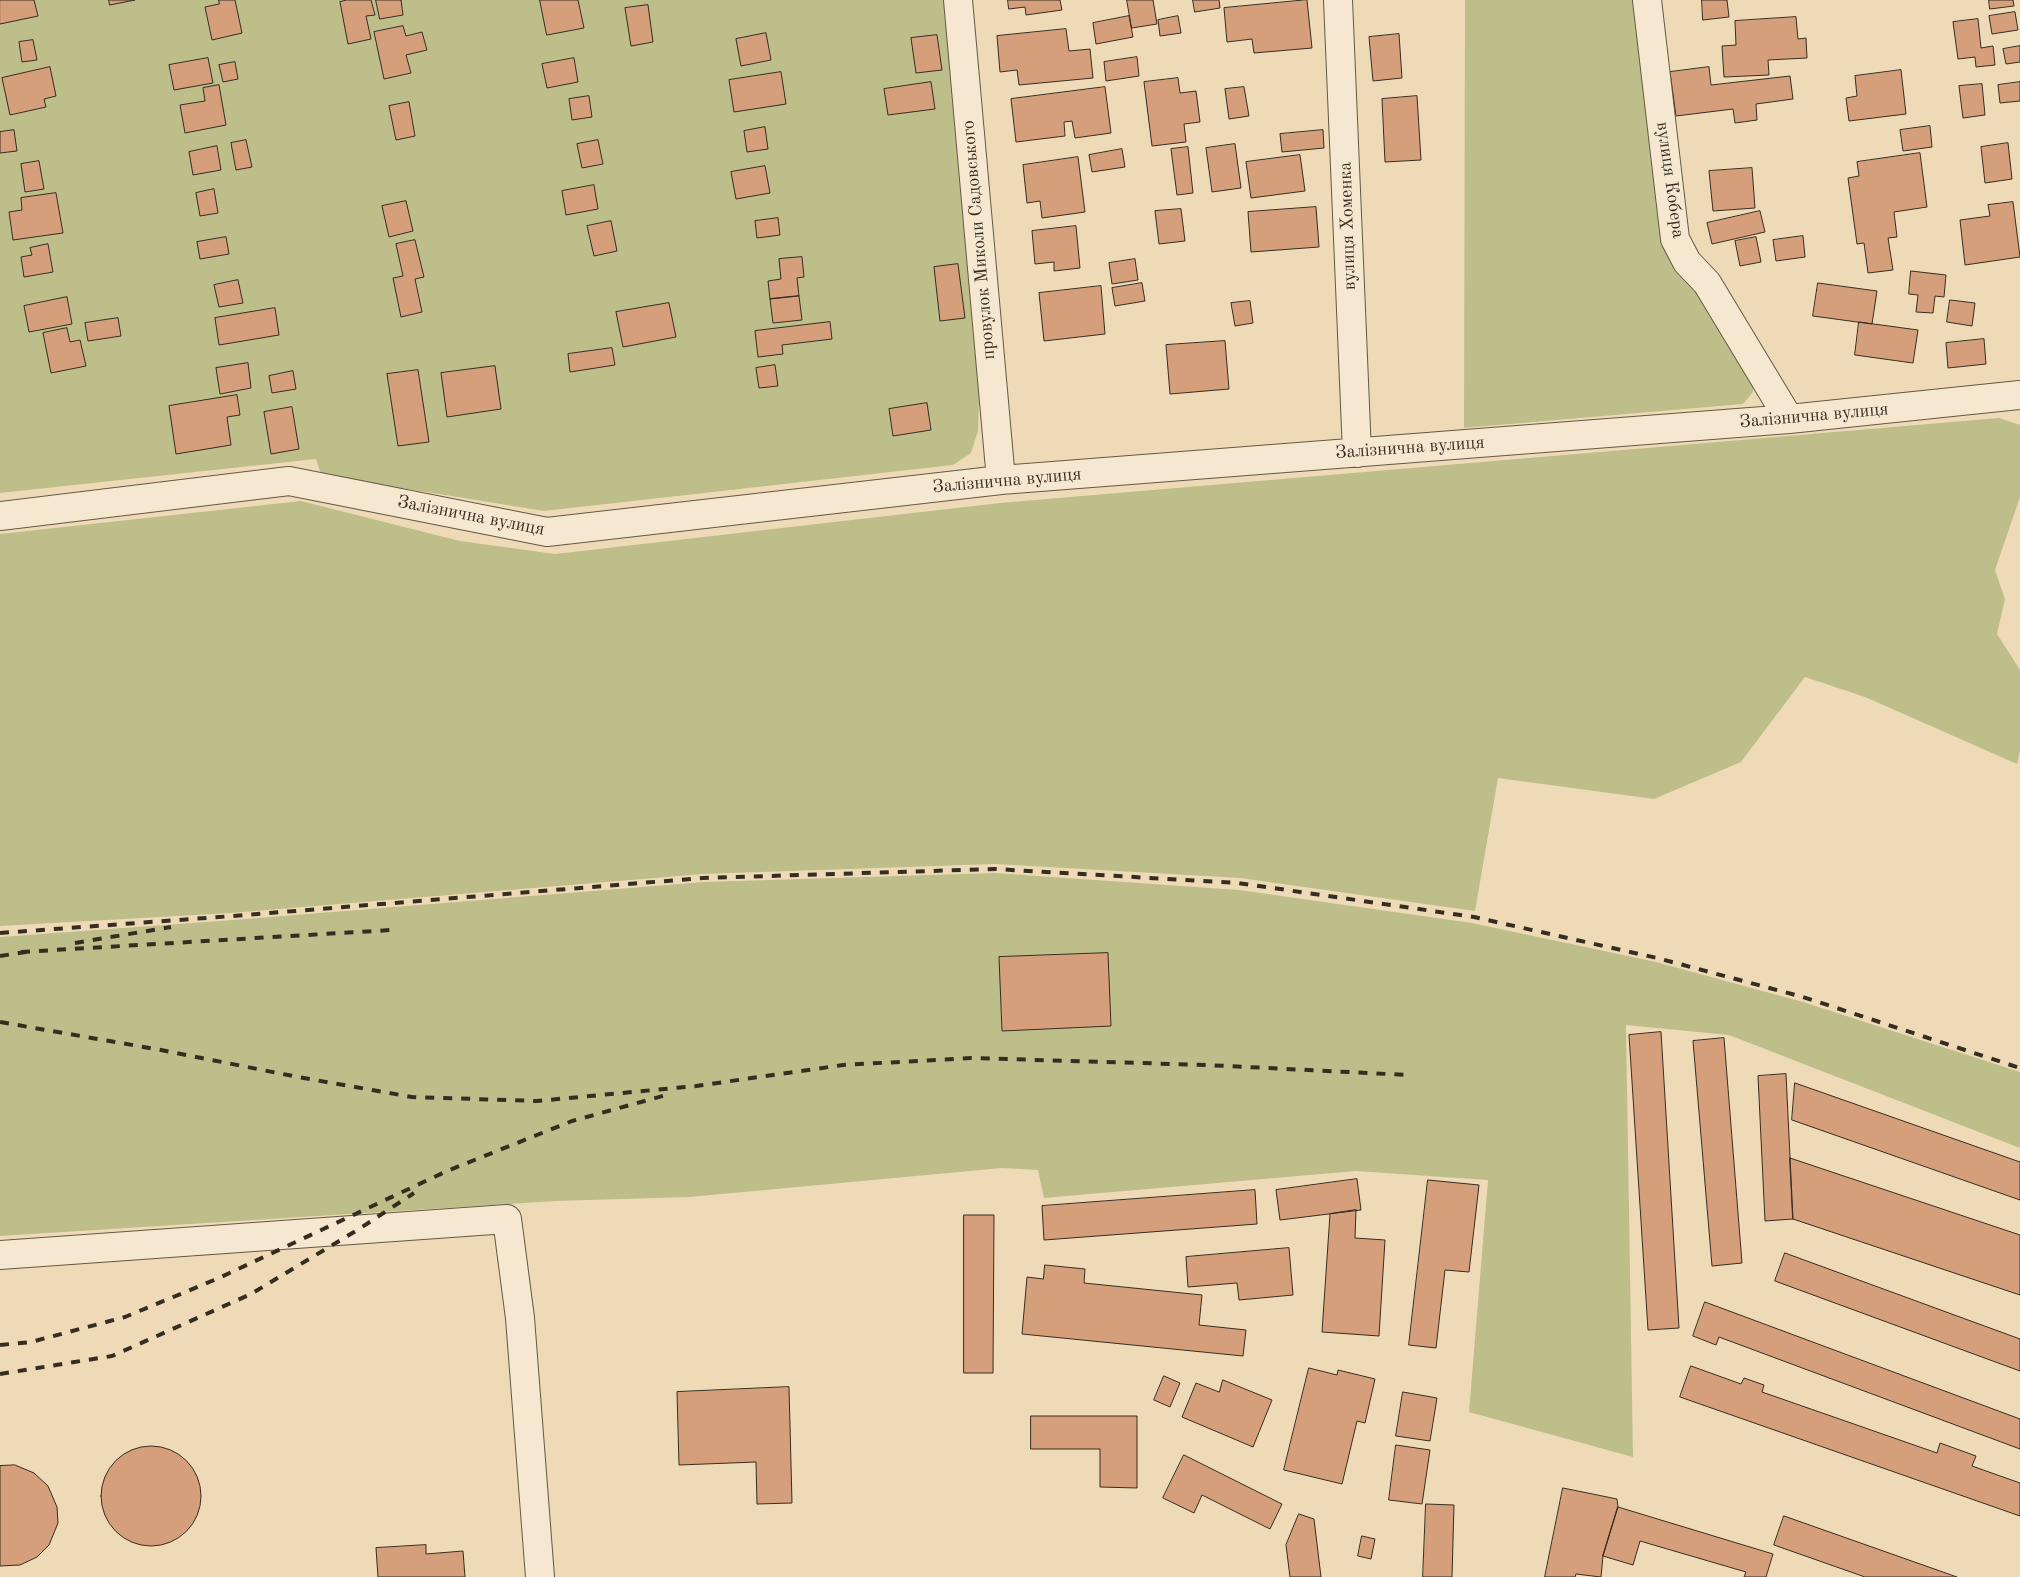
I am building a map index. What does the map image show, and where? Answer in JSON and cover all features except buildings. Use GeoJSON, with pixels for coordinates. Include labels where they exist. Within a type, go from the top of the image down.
{"type":"FeatureCollection","features":[{"type":"Feature","properties":{"kind":"street","name":"провулок Миколи Садовського"},"geometry":{"type":"LineString","coordinates":[[958,0],[1001,480]]}},
{"type":"Feature","properties":{"kind":"street","name":"вулиця Хоменка"},"geometry":{"type":"LineString","coordinates":[[1338,0],[1357,452]]}},
{"type":"Feature","properties":{"kind":"street","name":"вулиця Кобера"},"geometry":{"type":"LineString","coordinates":[[1647,0],[1675,239],[1686,262],[1707,283],[1789,419]]}},
{"type":"Feature","properties":{"kind":"street","name":"Залізнична вулиця"},"geometry":{"type":"LineString","coordinates":[[0,516],[289,481],[547,532],[1001,480],[1789,419],[2020,395]]}},
{"type":"Feature","properties":{"kind":"street"},"geometry":{"type":"LineString","coordinates":[[0,1255],[507,1219],[520,1318],[540,1577]]}},
{"type":"Feature","properties":{"kind":"green space"},"geometry":{"type":"Polygon","coordinates":[[[0,0],[950,0],[981,334],[978,431],[971,453],[953,465],[544,511],[321,475],[316,459],[0,493],[0,0]]]}},
{"type":"Feature","properties":{"kind":"green space"},"geometry":{"type":"Polygon","coordinates":[[[1465,0],[1638,0],[1667,243],[1753,373],[1753,392],[1743,404],[1464,428],[1465,0]]]}},
{"type":"Feature","properties":{"kind":"green space"},"geometry":{"type":"Polygon","coordinates":[[[1999,418],[2020,425],[2020,497],[1995,570],[2005,599],[1997,634],[2020,670],[2020,751],[2017,764],[1865,697],[1805,677],[1741,762],[1654,799],[1498,778],[1475,911],[1240,878],[995,864],[703,874],[231,913],[0,926],[0,534],[301,501],[460,541],[555,554],[1000,503],[1999,418]]]}},
{"type":"Feature","properties":{"kind":"green space"},"geometry":{"type":"Polygon","coordinates":[[[995,873],[1239,890],[1472,923],[1656,962],[1803,1002],[2020,1072],[2020,1148],[1729,1035],[1626,1025],[1633,1457],[1469,1412],[1488,1180],[1356,1171],[1044,1198],[1038,1170],[1002,1168],[690,1197],[556,1201],[0,1236],[0,937],[704,882],[995,873]]]}},
{"type":"Feature","properties":{"kind":"railway"},"geometry":{"type":"LineString","coordinates":[[0,933],[703,878],[995,869],[1238,883],[1474,917],[1657,958],[1803,997],[2020,1068]]}},
{"type":"Feature","properties":{"kind":"railway"},"geometry":{"type":"LineString","coordinates":[[75,943],[171,927]]}},
{"type":"Feature","properties":{"kind":"railway"},"geometry":{"type":"LineString","coordinates":[[21,952],[391,930]]}},
{"type":"Feature","properties":{"kind":"railway"},"geometry":{"type":"LineString","coordinates":[[0,956],[26,952]]}},
{"type":"Feature","properties":{"kind":"railway"},"geometry":{"type":"LineString","coordinates":[[0,1022],[412,1097],[537,1101],[696,1086],[843,1065],[971,1058],[1207,1065],[1408,1075]]}},
{"type":"Feature","properties":{"kind":"railway"},"geometry":{"type":"LineString","coordinates":[[0,1345],[31,1342],[125,1317],[219,1278],[447,1171],[572,1121],[670,1094]]}},
{"type":"Feature","properties":{"kind":"railway"},"geometry":{"type":"LineString","coordinates":[[0,1374],[112,1356],[251,1294],[359,1229],[414,1193]]}}]}
